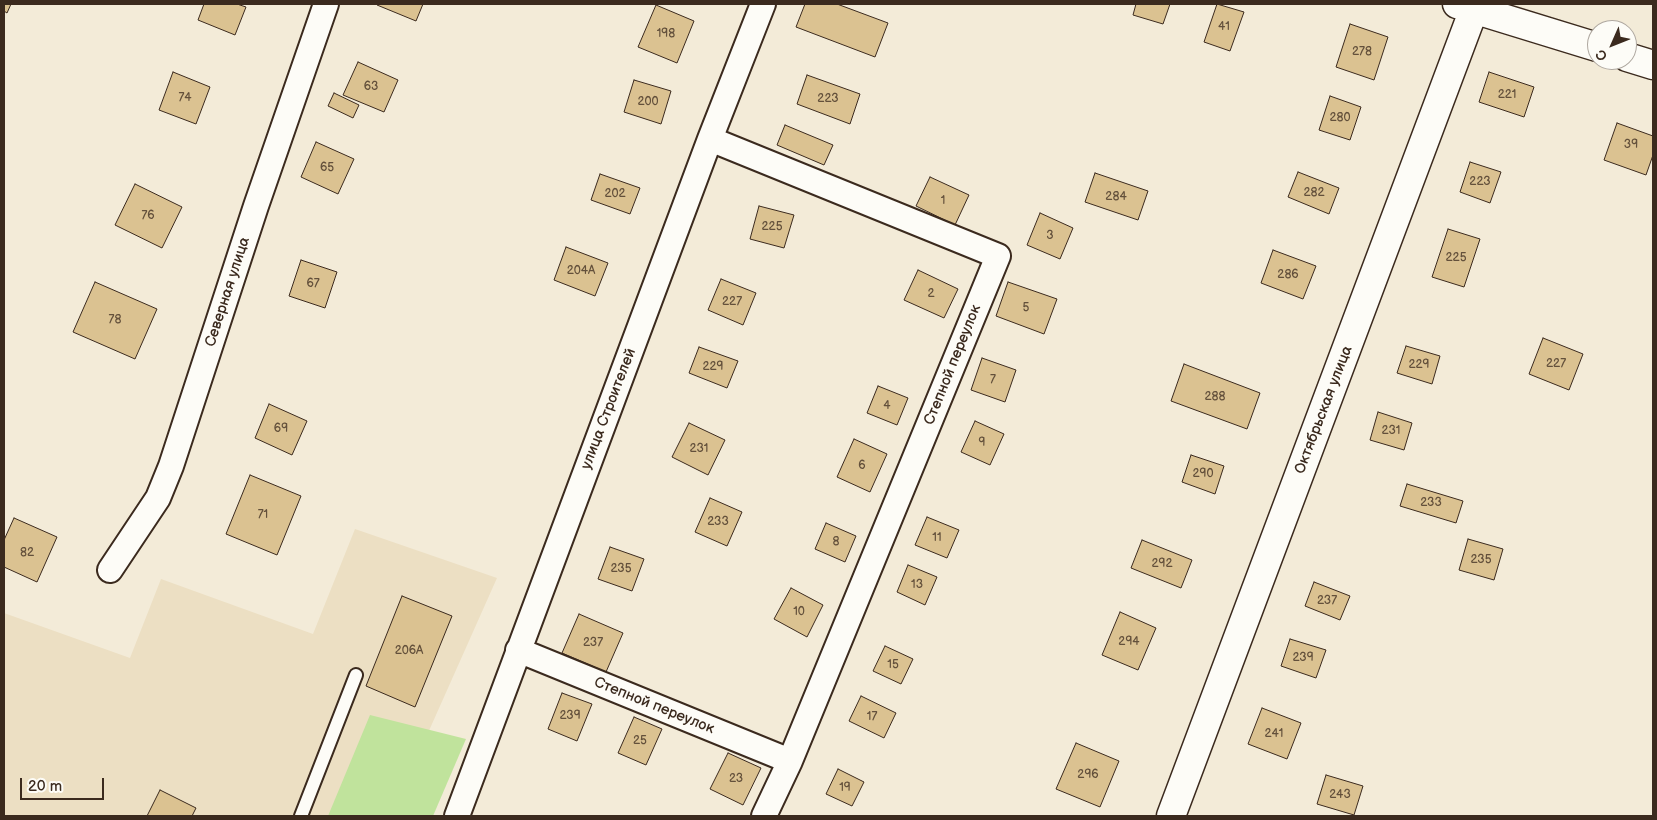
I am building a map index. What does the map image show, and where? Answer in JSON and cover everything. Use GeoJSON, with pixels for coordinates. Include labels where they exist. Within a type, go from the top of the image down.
{"type":"FeatureCollection","features":[{"type":"Feature","properties":{"kind":"street","name":"Северная улица"},"geometry":{"type":"LineString","coordinates":[[110,570],[158,498],[171,466],[256,206],[326,4]]}},
{"type":"Feature","properties":{"kind":"street","name":"улица Строителей"},"geometry":{"type":"LineString","coordinates":[[457,816],[710,139],[764,4]]}},
{"type":"Feature","properties":{"kind":"street"},"geometry":{"type":"LineString","coordinates":[[1469,6],[1587,44]]}},
{"type":"Feature","properties":{"kind":"street","name":"Октябрьская улица"},"geometry":{"type":"LineString","coordinates":[[1171,816],[1469,6]]}},
{"type":"Feature","properties":{"kind":"street"},"geometry":{"type":"LineString","coordinates":[[1637,59],[1653,65]]}},
{"type":"Feature","properties":{"kind":"street","name":"Степной переулок"},"geometry":{"type":"LineString","coordinates":[[710,139],[998,256],[790,761],[764,816]]}},
{"type":"Feature","properties":{"kind":"street","name":"Степной переулок"},"geometry":{"type":"LineString","coordinates":[[518,650],[790,761]]}},
{"type":"Feature","properties":{"kind":"lane"},"geometry":{"type":"LineString","coordinates":[[301,816],[356,675]]}},
{"type":"Feature","properties":{"kind":"shaded area"},"geometry":{"type":"Polygon","coordinates":[[[355,529],[497,578],[391,816],[4,816],[4,613],[130,658],[161,579],[313,634],[355,529]]]}},
{"type":"Feature","properties":{"kind":"green space"},"geometry":{"type":"Polygon","coordinates":[[[370,715],[466,739],[433,816],[328,816],[370,715]]]}},
{"type":"Feature","properties":{"kind":"building"},"geometry":{"type":"Polygon","coordinates":[[[4,4],[11,4],[7,13],[4,11],[4,4]]]}},
{"type":"Feature","properties":{"kind":"building"},"geometry":{"type":"Polygon","coordinates":[[[204,4],[237,4],[246,7],[235,35],[198,20],[204,4]]]}},
{"type":"Feature","properties":{"kind":"building"},"geometry":{"type":"Polygon","coordinates":[[[378,4],[423,4],[416,21],[378,4]]]}},
{"type":"Feature","properties":{"kind":"building"},"geometry":{"type":"Polygon","coordinates":[[[805,4],[837,4],[888,23],[875,57],[796,27],[805,4]]]}},
{"type":"Feature","properties":{"kind":"building"},"geometry":{"type":"Polygon","coordinates":[[[1136,4],[1170,4],[1163,24],[1133,15],[1136,4]]]}},
{"type":"Feature","properties":{"kind":"building"},"geometry":{"type":"Polygon","coordinates":[[[1217,4],[1244,12],[1230,51],[1204,42],[1217,4]]]}},
{"type":"Feature","properties":{"kind":"building"},"geometry":{"type":"Polygon","coordinates":[[[656,5],[694,21],[677,63],[638,47],[656,5]]]}},
{"type":"Feature","properties":{"kind":"building"},"geometry":{"type":"Polygon","coordinates":[[[1350,24],[1388,37],[1374,80],[1336,67],[1350,24]]]}},
{"type":"Feature","properties":{"kind":"building"},"geometry":{"type":"Polygon","coordinates":[[[358,62],[398,80],[384,112],[343,95],[358,62]]]}},
{"type":"Feature","properties":{"kind":"building"},"geometry":{"type":"Polygon","coordinates":[[[173,72],[210,87],[196,124],[159,110],[173,72]]]}},
{"type":"Feature","properties":{"kind":"building"},"geometry":{"type":"Polygon","coordinates":[[[1489,72],[1534,87],[1524,117],[1479,102],[1489,72]]]}},
{"type":"Feature","properties":{"kind":"building"},"geometry":{"type":"Polygon","coordinates":[[[807,75],[860,94],[850,124],[797,104],[807,75]]]}},
{"type":"Feature","properties":{"kind":"building"},"geometry":{"type":"Polygon","coordinates":[[[634,80],[671,91],[661,124],[624,112],[634,80]]]}},
{"type":"Feature","properties":{"kind":"building"},"geometry":{"type":"Polygon","coordinates":[[[334,93],[359,105],[353,118],[328,106],[334,93]]]}},
{"type":"Feature","properties":{"kind":"building"},"geometry":{"type":"Polygon","coordinates":[[[1330,96],[1361,107],[1350,140],[1319,130],[1330,96]]]}},
{"type":"Feature","properties":{"kind":"building"},"geometry":{"type":"Polygon","coordinates":[[[1617,123],[1653,136],[1653,155],[1646,175],[1604,160],[1617,123]]]}},
{"type":"Feature","properties":{"kind":"building"},"geometry":{"type":"Polygon","coordinates":[[[785,125],[833,145],[824,165],[777,145],[785,125]]]}},
{"type":"Feature","properties":{"kind":"building"},"geometry":{"type":"Polygon","coordinates":[[[316,142],[354,159],[338,194],[301,177],[316,142]]]}},
{"type":"Feature","properties":{"kind":"building"},"geometry":{"type":"Polygon","coordinates":[[[1470,162],[1501,172],[1490,203],[1460,192],[1470,162]]]}},
{"type":"Feature","properties":{"kind":"building"},"geometry":{"type":"Polygon","coordinates":[[[1298,172],[1339,188],[1329,214],[1288,197],[1298,172]]]}},
{"type":"Feature","properties":{"kind":"building"},"geometry":{"type":"Polygon","coordinates":[[[1095,173],[1148,191],[1138,220],[1085,202],[1095,173]]]}},
{"type":"Feature","properties":{"kind":"building"},"geometry":{"type":"Polygon","coordinates":[[[600,174],[640,188],[630,214],[591,200],[600,174]]]}},
{"type":"Feature","properties":{"kind":"building"},"geometry":{"type":"Polygon","coordinates":[[[930,177],[969,195],[955,225],[916,206],[930,177]]]}},
{"type":"Feature","properties":{"kind":"building"},"geometry":{"type":"Polygon","coordinates":[[[135,184],[182,207],[162,248],[115,225],[135,184]]]}},
{"type":"Feature","properties":{"kind":"building"},"geometry":{"type":"Polygon","coordinates":[[[759,206],[794,215],[784,248],[750,239],[759,206]]]}},
{"type":"Feature","properties":{"kind":"building"},"geometry":{"type":"Polygon","coordinates":[[[1040,213],[1073,228],[1060,259],[1027,245],[1040,213]]]}},
{"type":"Feature","properties":{"kind":"building"},"geometry":{"type":"Polygon","coordinates":[[[1448,229],[1480,239],[1464,287],[1432,277],[1448,229]]]}},
{"type":"Feature","properties":{"kind":"building"},"geometry":{"type":"Polygon","coordinates":[[[566,247],[608,263],[595,296],[554,280],[566,247]]]}},
{"type":"Feature","properties":{"kind":"building"},"geometry":{"type":"Polygon","coordinates":[[[1273,250],[1316,266],[1303,299],[1261,283],[1273,250]]]}},
{"type":"Feature","properties":{"kind":"building"},"geometry":{"type":"Polygon","coordinates":[[[301,260],[337,272],[325,308],[289,296],[301,260]]]}},
{"type":"Feature","properties":{"kind":"building"},"geometry":{"type":"Polygon","coordinates":[[[918,270],[958,289],[944,318],[904,300],[918,270]]]}},
{"type":"Feature","properties":{"kind":"building"},"geometry":{"type":"Polygon","coordinates":[[[721,279],[756,293],[743,325],[708,310],[721,279]]]}},
{"type":"Feature","properties":{"kind":"building"},"geometry":{"type":"Polygon","coordinates":[[[95,282],[157,309],[135,359],[73,332],[95,282]]]}},
{"type":"Feature","properties":{"kind":"building"},"geometry":{"type":"Polygon","coordinates":[[[1008,282],[1057,299],[1044,334],[996,316],[1008,282]]]}},
{"type":"Feature","properties":{"kind":"building"},"geometry":{"type":"Polygon","coordinates":[[[1543,338],[1583,354],[1569,390],[1529,374],[1543,338]]]}},
{"type":"Feature","properties":{"kind":"building"},"geometry":{"type":"Polygon","coordinates":[[[1406,346],[1440,356],[1432,384],[1397,373],[1406,346]]]}},
{"type":"Feature","properties":{"kind":"building"},"geometry":{"type":"Polygon","coordinates":[[[699,347],[738,361],[727,388],[689,373],[699,347]]]}},
{"type":"Feature","properties":{"kind":"building"},"geometry":{"type":"Polygon","coordinates":[[[982,358],[1016,370],[1005,402],[971,390],[982,358]]]}},
{"type":"Feature","properties":{"kind":"building"},"geometry":{"type":"Polygon","coordinates":[[[1184,364],[1260,393],[1247,429],[1171,401],[1184,364]]]}},
{"type":"Feature","properties":{"kind":"building"},"geometry":{"type":"Polygon","coordinates":[[[878,386],[908,398],[897,425],[867,413],[878,386]]]}},
{"type":"Feature","properties":{"kind":"building"},"geometry":{"type":"Polygon","coordinates":[[[269,404],[307,421],[292,455],[255,438],[269,404]]]}},
{"type":"Feature","properties":{"kind":"building"},"geometry":{"type":"Polygon","coordinates":[[[1378,412],[1412,423],[1404,450],[1370,440],[1378,412]]]}},
{"type":"Feature","properties":{"kind":"building"},"geometry":{"type":"Polygon","coordinates":[[[975,421],[1004,434],[990,465],[961,452],[975,421]]]}},
{"type":"Feature","properties":{"kind":"building"},"geometry":{"type":"Polygon","coordinates":[[[689,423],[725,440],[708,475],[672,457],[689,423]]]}},
{"type":"Feature","properties":{"kind":"building"},"geometry":{"type":"Polygon","coordinates":[[[854,439],[887,454],[870,492],[837,477],[854,439]]]}},
{"type":"Feature","properties":{"kind":"building"},"geometry":{"type":"Polygon","coordinates":[[[1191,455],[1224,466],[1215,494],[1182,482],[1191,455]]]}},
{"type":"Feature","properties":{"kind":"building"},"geometry":{"type":"Polygon","coordinates":[[[250,475],[301,496],[277,555],[226,534],[250,475]]]}},
{"type":"Feature","properties":{"kind":"building"},"geometry":{"type":"Polygon","coordinates":[[[1407,484],[1463,501],[1456,523],[1400,506],[1407,484]]]}},
{"type":"Feature","properties":{"kind":"building"},"geometry":{"type":"Polygon","coordinates":[[[710,498],[742,512],[727,546],[695,532],[710,498]]]}},
{"type":"Feature","properties":{"kind":"building"},"geometry":{"type":"Polygon","coordinates":[[[927,517],[959,530],[947,558],[915,545],[927,517]]]}},
{"type":"Feature","properties":{"kind":"building"},"geometry":{"type":"Polygon","coordinates":[[[14,518],[57,537],[37,582],[4,567],[4,540],[14,518]]]}},
{"type":"Feature","properties":{"kind":"building"},"geometry":{"type":"Polygon","coordinates":[[[826,523],[856,536],[845,562],[815,549],[826,523]]]}},
{"type":"Feature","properties":{"kind":"building"},"geometry":{"type":"Polygon","coordinates":[[[1468,539],[1503,549],[1494,580],[1459,570],[1468,539]]]}},
{"type":"Feature","properties":{"kind":"building"},"geometry":{"type":"Polygon","coordinates":[[[1142,540],[1192,560],[1181,588],[1131,568],[1142,540]]]}},
{"type":"Feature","properties":{"kind":"building"},"geometry":{"type":"Polygon","coordinates":[[[610,547],[644,559],[632,591],[598,579],[610,547]]]}},
{"type":"Feature","properties":{"kind":"building"},"geometry":{"type":"Polygon","coordinates":[[[908,565],[937,577],[925,605],[897,592],[908,565]]]}},
{"type":"Feature","properties":{"kind":"building"},"geometry":{"type":"Polygon","coordinates":[[[1314,582],[1350,596],[1340,620],[1305,606],[1314,582]]]}},
{"type":"Feature","properties":{"kind":"building"},"geometry":{"type":"Polygon","coordinates":[[[791,588],[823,605],[807,637],[774,619],[791,588]]]}},
{"type":"Feature","properties":{"kind":"building"},"geometry":{"type":"Polygon","coordinates":[[[402,596],[452,616],[415,707],[366,686],[402,596]]]}},
{"type":"Feature","properties":{"kind":"building"},"geometry":{"type":"Polygon","coordinates":[[[1120,612],[1156,628],[1138,670],[1102,655],[1120,612]]]}},
{"type":"Feature","properties":{"kind":"building"},"geometry":{"type":"Polygon","coordinates":[[[579,614],[623,633],[606,672],[562,653],[579,614]]]}},
{"type":"Feature","properties":{"kind":"building"},"geometry":{"type":"Polygon","coordinates":[[[1290,639],[1326,650],[1316,678],[1281,666],[1290,639]]]}},
{"type":"Feature","properties":{"kind":"building"},"geometry":{"type":"Polygon","coordinates":[[[885,646],[913,659],[901,684],[873,671],[885,646]]]}},
{"type":"Feature","properties":{"kind":"building"},"geometry":{"type":"Polygon","coordinates":[[[562,693],[592,704],[577,741],[548,729],[562,693]]]}},
{"type":"Feature","properties":{"kind":"building"},"geometry":{"type":"Polygon","coordinates":[[[861,696],[896,713],[884,738],[849,721],[861,696]]]}},
{"type":"Feature","properties":{"kind":"building"},"geometry":{"type":"Polygon","coordinates":[[[1262,708],[1301,723],[1287,759],[1248,744],[1262,708]]]}},
{"type":"Feature","properties":{"kind":"building"},"geometry":{"type":"Polygon","coordinates":[[[634,717],[662,729],[646,765],[618,753],[634,717]]]}},
{"type":"Feature","properties":{"kind":"building"},"geometry":{"type":"Polygon","coordinates":[[[1076,743],[1119,761],[1100,807],[1056,789],[1076,743]]]}},
{"type":"Feature","properties":{"kind":"building"},"geometry":{"type":"Polygon","coordinates":[[[728,753],[761,768],[743,805],[710,789],[728,753]]]}},
{"type":"Feature","properties":{"kind":"building"},"geometry":{"type":"Polygon","coordinates":[[[838,769],[864,782],[852,806],[826,794],[838,769]]]}},
{"type":"Feature","properties":{"kind":"building"},"geometry":{"type":"Polygon","coordinates":[[[1326,775],[1363,786],[1354,815],[1317,804],[1326,775]]]}},
{"type":"Feature","properties":{"kind":"building"},"geometry":{"type":"Polygon","coordinates":[[[160,790],[196,808],[192,816],[147,816],[160,790]]]}}]}
